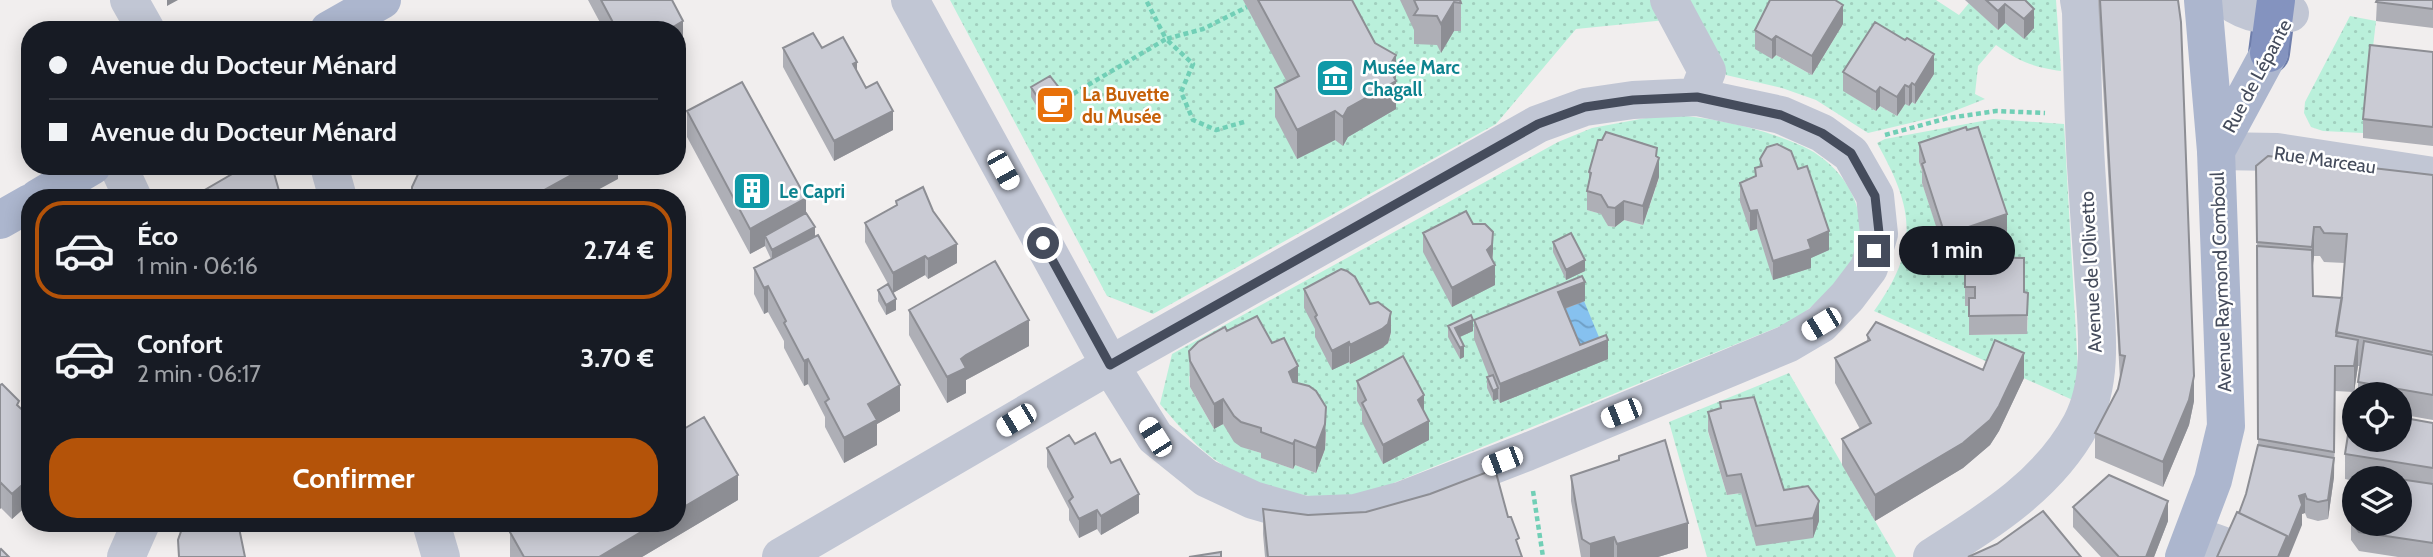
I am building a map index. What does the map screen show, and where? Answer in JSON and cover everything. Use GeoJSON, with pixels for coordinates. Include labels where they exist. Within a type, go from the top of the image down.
{"type":"FeatureCollection","features":[{"type":"Feature","properties":{"kind":"highway"},"geometry":{"type":"LineString","coordinates":[[2269,53],[2284,7]]}},
{"type":"Feature","properties":{"kind":"main road"},"geometry":{"type":"LineString","coordinates":[[345,21],[382,0]]}},
{"type":"Feature","properties":{"kind":"main road","name":"Avenue Raymond Comboul"},"geometry":{"type":"LineString","coordinates":[[2188,546],[2213,480],[2226,426],[2216,151],[2203,0]]}},
{"type":"Feature","properties":{"kind":"main road","name":"Rue de Lépante"},"geometry":{"type":"LineString","coordinates":[[2216,151],[2269,53]]}},
{"type":"Feature","properties":{"kind":"main road"},"geometry":{"type":"LineString","coordinates":[[53,189],[77,175]]}},
{"type":"Feature","properties":{"kind":"main road"},"geometry":{"type":"LineString","coordinates":[[0,220],[21,208]]}},
{"type":"Feature","properties":{"kind":"street"},"geometry":{"type":"LineString","coordinates":[[129,0],[141,21]]}},
{"type":"Feature","properties":{"kind":"street"},"geometry":{"type":"LineString","coordinates":[[781,557],[1110,365],[1538,124],[1585,107],[1633,100],[1697,97],[1781,115],[1822,133],[1851,153],[1875,196],[1879,233],[1869,268],[1847,297],[1821,324],[1787,344],[1404,500],[1355,513],[1305,515],[1253,500],[1206,478],[1155,437],[1110,365],[909,0]]}},
{"type":"Feature","properties":{"kind":"street"},"geometry":{"type":"LineString","coordinates":[[1669,0],[1707,71],[1697,97]]}},
{"type":"Feature","properties":{"kind":"street","name":"Avenue de l'Olivetto"},"geometry":{"type":"LineString","coordinates":[[1932,557],[2037,482],[2054,465],[2068,445],[2089,404],[2094,385],[2097,341],[2079,0]]}},
{"type":"Feature","properties":{"kind":"street"},"geometry":{"type":"LineString","coordinates":[[2228,0],[2242,11],[2284,7]]}},
{"type":"Feature","properties":{"kind":"street"},"geometry":{"type":"LineString","coordinates":[[2210,77],[2277,152]]}},
{"type":"Feature","properties":{"kind":"street","name":"Rue Marceau"},"geometry":{"type":"LineString","coordinates":[[2216,151],[2277,152],[2433,176]]}},
{"type":"Feature","properties":{"kind":"street"},"geometry":{"type":"LineString","coordinates":[[126,557],[137,532]]}},
{"type":"Feature","properties":{"kind":"street"},"geometry":{"type":"LineString","coordinates":[[434,532],[441,557]]}},
{"type":"Feature","properties":{"kind":"street"},"geometry":{"type":"LineString","coordinates":[[2188,546],[2232,549]]}},
{"type":"Feature","properties":{"kind":"path"},"geometry":{"type":"LineString","coordinates":[[1146,0],[1166,40],[1193,64],[1181,92],[1193,120],[1216,130],[1244,122]]}},
{"type":"Feature","properties":{"kind":"path"},"geometry":{"type":"LineString","coordinates":[[1061,101],[1166,40],[1203,29],[1247,7]]}},
{"type":"Feature","properties":{"kind":"path"},"geometry":{"type":"LineString","coordinates":[[1851,153],[1878,137],[1948,118],[1996,111],[2051,113]]}},
{"type":"Feature","properties":{"kind":"path"},"geometry":{"type":"LineString","coordinates":[[1527,452],[1543,557]]}},
{"type":"Feature","properties":{"kind":"green space"},"geometry":{"type":"Polygon","coordinates":[[[950,0],[1780,0],[1772,59],[1776,55],[1812,75],[1843,24],[1788,0],[1936,0],[1959,15],[1969,3],[1998,30],[2024,0],[2056,0],[2061,71],[2027,63],[1996,45],[1978,66],[1975,94],[1985,99],[1944,115],[1868,133],[1816,100],[1782,88],[1726,75],[1691,6],[1666,20],[1576,29],[1496,124],[1153,314],[1107,296],[950,0]],[[1934,74],[1844,91],[1876,111],[1880,106],[1897,116],[1905,104],[1915,104],[1934,74]]]}},
{"type":"Feature","properties":{"kind":"green space"},"geometry":{"type":"Polygon","coordinates":[[[2350,16],[2376,21],[2363,133],[2323,131],[2311,127],[2304,113],[2305,102],[2350,16]]]}},
{"type":"Feature","properties":{"kind":"green space"},"geometry":{"type":"Polygon","coordinates":[[[1667,114],[1736,124],[1802,146],[1832,167],[1853,196],[1859,213],[1860,230],[1858,248],[1850,265],[1831,289],[1793,321],[1374,491],[1336,497],[1313,496],[1295,494],[1259,483],[1211,457],[1160,404],[1172,354],[1558,142],[1592,128],[1667,114]],[[1659,178],[1587,210],[1602,214],[1608,226],[1615,227],[1624,220],[1643,225],[1659,178]],[[1740,202],[1751,231],[1757,229],[1810,268],[1740,202]],[[1466,230],[1492,264],[1493,251],[1466,230]],[[1387,327],[1317,334],[1351,364],[1388,343],[1391,332],[1387,327]],[[1189,376],[1190,387],[1214,429],[1223,424],[1242,446],[1261,453],[1262,458],[1293,469],[1295,465],[1316,473],[1325,449],[1326,432],[1189,376]]]}},
{"type":"Feature","properties":{"kind":"green space"},"geometry":{"type":"Polygon","coordinates":[[[1993,119],[2064,124],[2078,369],[2075,401],[1874,311],[1899,267],[1907,228],[1899,188],[1877,143],[1885,139],[1993,119]],[[1965,146],[1919,162],[1925,182],[1922,183],[1946,254],[2007,233],[1978,146],[1967,149],[1965,146]],[[1965,276],[1965,305],[1975,306],[1975,317],[1969,317],[1969,335],[2027,334],[2028,312],[2024,311],[2024,277],[1965,276]]]}},
{"type":"Feature","properties":{"kind":"green space"},"geometry":{"type":"Polygon","coordinates":[[[1789,373],[1896,557],[1707,557],[1669,422],[1789,373]],[[1708,432],[1727,495],[1741,493],[1784,509],[1708,432]]]}},
{"type":"Feature","properties":{"kind":"water"},"geometry":{"type":"Polygon","coordinates":[[[1584,301],[1606,354],[1580,364],[1558,311],[1584,301]]]}},
{"type":"Feature","properties":{"kind":"building"},"geometry":{"type":"Polygon","coordinates":[[[601,0],[672,0],[683,21],[612,21],[601,0]]]}},
{"type":"Feature","properties":{"kind":"building","name":"Musée Marc Chagall"},"geometry":{"type":"Polygon","coordinates":[[[1258,0],[1352,0],[1375,43],[1396,55],[1389,67],[1396,81],[1348,108],[1343,117],[1335,111],[1297,130],[1275,88],[1299,76],[1258,0]]]}},
{"type":"Feature","properties":{"kind":"building"},"geometry":{"type":"Polygon","coordinates":[[[1414,0],[1460,0],[1461,3],[1454,2],[1441,24],[1437,16],[1414,15],[1418,9],[1414,0]]]}},
{"type":"Feature","properties":{"kind":"building"},"geometry":{"type":"Polygon","coordinates":[[[1770,0],[1835,0],[1843,5],[1812,56],[1776,36],[1772,40],[1755,30],[1770,0]]]}},
{"type":"Feature","properties":{"kind":"building"},"geometry":{"type":"Polygon","coordinates":[[[1986,0],[2025,0],[2034,9],[2024,19],[2005,4],[1998,11],[1986,0]]]}},
{"type":"Feature","properties":{"kind":"building"},"geometry":{"type":"Polygon","coordinates":[[[2100,0],[2178,0],[2181,22],[2194,376],[2189,400],[2163,462],[2095,433],[2118,389],[2125,356],[2120,355],[2100,0]]]}},
{"type":"Feature","properties":{"kind":"building"},"geometry":{"type":"Polygon","coordinates":[[[2433,0],[2433,9],[2376,2],[2433,0]]]}},
{"type":"Feature","properties":{"kind":"building"},"geometry":{"type":"Polygon","coordinates":[[[1875,22],[1934,54],[1915,85],[1905,85],[1897,97],[1880,87],[1876,92],[1843,72],[1875,22]]]}},
{"type":"Feature","properties":{"kind":"building"},"geometry":{"type":"Polygon","coordinates":[[[813,33],[822,48],[843,37],[857,62],[853,64],[866,88],[877,82],[893,111],[834,141],[783,48],[813,33]]]}},
{"type":"Feature","properties":{"kind":"building"},"geometry":{"type":"Polygon","coordinates":[[[2370,45],[2433,52],[2433,127],[2363,119],[2370,45]]]}},
{"type":"Feature","properties":{"kind":"building"},"geometry":{"type":"Polygon","coordinates":[[[1050,76],[1073,100],[1066,112],[1053,105],[1045,109],[1031,87],[1050,76]]]}},
{"type":"Feature","properties":{"kind":"building","name":"Le Capri"},"geometry":{"type":"Polygon","coordinates":[[[742,82],[806,198],[750,229],[687,111],[742,82]]]}},
{"type":"Feature","properties":{"kind":"building"},"geometry":{"type":"Polygon","coordinates":[[[1966,127],[1967,130],[1978,127],[2007,214],[1945,235],[1922,164],[1925,162],[1919,143],[1966,127]]]}},
{"type":"Feature","properties":{"kind":"building"},"geometry":{"type":"Polygon","coordinates":[[[1606,132],[1657,148],[1656,156],[1659,158],[1643,206],[1624,201],[1615,208],[1608,207],[1601,195],[1587,191],[1598,140],[1602,140],[1606,132]]]}},
{"type":"Feature","properties":{"kind":"building"},"geometry":{"type":"Polygon","coordinates":[[[1777,144],[1791,151],[1798,169],[1807,166],[1829,231],[1808,240],[1811,249],[1773,261],[1757,210],[1750,211],[1740,183],[1756,176],[1755,168],[1762,166],[1760,159],[1767,147],[1777,144]]]}},
{"type":"Feature","properties":{"kind":"building"},"geometry":{"type":"Polygon","coordinates":[[[2268,156],[2433,175],[2433,352],[2336,332],[2347,234],[2324,233],[2320,227],[2314,227],[2312,247],[2257,242],[2256,166],[2268,156]]]}},
{"type":"Feature","properties":{"kind":"building"},"geometry":{"type":"Polygon","coordinates":[[[231,175],[275,175],[278,189],[206,189],[231,175]]]}},
{"type":"Feature","properties":{"kind":"building"},"geometry":{"type":"Polygon","coordinates":[[[418,175],[572,175],[546,189],[412,187],[418,175]]]}},
{"type":"Feature","properties":{"kind":"building"},"geometry":{"type":"Polygon","coordinates":[[[923,187],[933,211],[957,244],[928,259],[925,256],[893,273],[865,223],[897,205],[896,201],[923,187]]]}},
{"type":"Feature","properties":{"kind":"building"},"geometry":{"type":"Polygon","coordinates":[[[1466,211],[1473,224],[1485,224],[1493,232],[1492,245],[1487,250],[1495,265],[1452,288],[1423,233],[1466,211]]]}},
{"type":"Feature","properties":{"kind":"building"},"geometry":{"type":"Polygon","coordinates":[[[806,213],[815,227],[772,250],[765,236],[806,213]]]}},
{"type":"Feature","properties":{"kind":"building"},"geometry":{"type":"Polygon","coordinates":[[[1571,233],[1585,260],[1566,270],[1553,242],[1571,233]]]}},
{"type":"Feature","properties":{"kind":"building"},"geometry":{"type":"Polygon","coordinates":[[[818,235],[900,385],[868,404],[877,420],[844,438],[825,402],[829,399],[808,359],[804,361],[768,286],[764,288],[754,268],[818,235]]]}},
{"type":"Feature","properties":{"kind":"building"},"geometry":{"type":"Polygon","coordinates":[[[2257,246],[2312,250],[2313,296],[2342,298],[2336,336],[2358,340],[2354,366],[2335,366],[2334,452],[2258,439],[2257,246]]]}},
{"type":"Feature","properties":{"kind":"building"},"geometry":{"type":"Polygon","coordinates":[[[1965,257],[2024,258],[2024,292],[2028,293],[2027,315],[1969,316],[1969,298],[1975,298],[1975,287],[1965,287],[1965,257]]]}},
{"type":"Feature","properties":{"kind":"building"},"geometry":{"type":"Polygon","coordinates":[[[995,261],[1029,320],[966,355],[961,359],[966,368],[947,377],[909,310],[995,261]]]}},
{"type":"Feature","properties":{"kind":"building"},"geometry":{"type":"Polygon","coordinates":[[[1341,269],[1355,277],[1370,304],[1378,302],[1391,312],[1388,324],[1382,329],[1332,351],[1304,289],[1341,269]]]}},
{"type":"Feature","properties":{"kind":"building"},"geometry":{"type":"Polygon","coordinates":[[[1582,276],[1585,282],[1558,292],[1580,345],[1606,335],[1608,340],[1500,384],[1474,320],[1582,276]]]}},
{"type":"Feature","properties":{"kind":"building"},"geometry":{"type":"Polygon","coordinates":[[[888,284],[896,299],[886,305],[878,290],[888,284]]]}},
{"type":"Feature","properties":{"kind":"building"},"geometry":{"type":"Polygon","coordinates":[[[1471,315],[1473,320],[1455,328],[1464,346],[1460,348],[1448,326],[1471,315]]]}},
{"type":"Feature","properties":{"kind":"building"},"geometry":{"type":"Polygon","coordinates":[[[1257,316],[1272,343],[1284,338],[1298,366],[1289,372],[1293,382],[1309,386],[1316,391],[1326,407],[1325,424],[1316,448],[1295,440],[1293,444],[1261,432],[1261,428],[1241,422],[1223,399],[1214,404],[1190,361],[1189,351],[1198,342],[1225,327],[1227,331],[1257,316]]]}},
{"type":"Feature","properties":{"kind":"building"},"geometry":{"type":"Polygon","coordinates":[[[1876,322],[1983,370],[1995,340],[2024,353],[1990,420],[1963,443],[1875,495],[1842,439],[1871,423],[1835,358],[1870,340],[1867,335],[1876,322]]]}},
{"type":"Feature","properties":{"kind":"building"},"geometry":{"type":"Polygon","coordinates":[[[2364,341],[2433,355],[2433,395],[2412,391],[2412,382],[2358,382],[2364,341]]]}},
{"type":"Feature","properties":{"kind":"building"},"geometry":{"type":"Polygon","coordinates":[[[1403,356],[1424,395],[1418,400],[1429,421],[1383,445],[1362,403],[1366,400],[1357,381],[1403,356]]]}},
{"type":"Feature","properties":{"kind":"building"},"geometry":{"type":"Polygon","coordinates":[[[1493,375],[1498,388],[1493,391],[1487,377],[1493,375]]]}},
{"type":"Feature","properties":{"kind":"building"},"geometry":{"type":"Polygon","coordinates":[[[0,385],[19,401],[17,405],[21,409],[21,486],[12,494],[0,484],[0,385]]]}},
{"type":"Feature","properties":{"kind":"building"},"geometry":{"type":"Polygon","coordinates":[[[1754,397],[1784,490],[1808,486],[1819,501],[1813,518],[1756,526],[1741,474],[1727,476],[1708,412],[1721,408],[1720,402],[1754,397]]]}},
{"type":"Feature","properties":{"kind":"building"},"geometry":{"type":"Polygon","coordinates":[[[704,417],[738,475],[686,506],[686,428],[704,417]]]}},
{"type":"Feature","properties":{"kind":"building"},"geometry":{"type":"Polygon","coordinates":[[[2412,419],[2433,423],[2433,468],[2345,454],[2412,452],[2412,419]]]}},
{"type":"Feature","properties":{"kind":"building"},"geometry":{"type":"Polygon","coordinates":[[[1095,433],[1111,463],[1120,459],[1139,494],[1101,516],[1097,510],[1079,519],[1069,501],[1073,497],[1047,448],[1069,435],[1075,444],[1095,433]]]}},
{"type":"Feature","properties":{"kind":"building"},"geometry":{"type":"Polygon","coordinates":[[[1665,440],[1688,523],[1617,544],[1614,537],[1590,544],[1582,539],[1571,476],[1619,460],[1619,456],[1665,440]]]}},
{"type":"Feature","properties":{"kind":"building"},"geometry":{"type":"Polygon","coordinates":[[[2258,445],[2334,458],[2328,500],[2318,502],[2307,499],[2305,494],[2299,496],[2302,505],[2287,542],[2287,536],[2239,513],[2258,445]]]}},
{"type":"Feature","properties":{"kind":"building"},"geometry":{"type":"Polygon","coordinates":[[[1495,469],[1508,517],[1511,517],[1519,538],[1516,540],[1522,557],[1268,557],[1263,509],[1308,515],[1366,512],[1430,494],[1495,469]]]}},
{"type":"Feature","properties":{"kind":"building"},"geometry":{"type":"Polygon","coordinates":[[[2109,475],[2168,501],[2146,557],[2119,557],[2073,507],[2109,475]]]}},
{"type":"Feature","properties":{"kind":"building"},"geometry":{"type":"Polygon","coordinates":[[[2412,481],[2433,484],[2433,543],[2386,536],[2412,536],[2412,481]]]}},
{"type":"Feature","properties":{"kind":"building"},"geometry":{"type":"Polygon","coordinates":[[[2043,511],[2081,557],[1968,557],[1997,544],[2043,511]]]}},
{"type":"Feature","properties":{"kind":"building"},"geometry":{"type":"Polygon","coordinates":[[[2237,512],[2287,536],[2278,557],[2217,557],[2237,512]]]}},
{"type":"Feature","properties":{"kind":"building"},"geometry":{"type":"Polygon","coordinates":[[[181,532],[240,532],[245,557],[179,557],[178,540],[181,532]]]}},
{"type":"Feature","properties":{"kind":"building"},"geometry":{"type":"Polygon","coordinates":[[[510,532],[641,532],[599,557],[524,557],[510,532]]]}},
{"type":"Feature","properties":{"kind":"building"},"geometry":{"type":"Polygon","coordinates":[[[1,549],[9,557],[0,557],[1,549]]]}},
{"type":"Feature","properties":{"kind":"building"},"geometry":{"type":"Polygon","coordinates":[[[1221,552],[1221,557],[1189,557],[1221,552]]]}},
{"type":"Feature","properties":{"kind":"place","name":"Musée Marc Chagall"},"geometry":{"type":"Point","coordinates":[1335,78]}},
{"type":"Feature","properties":{"kind":"place","name":"La Buvette du Musée"},"geometry":{"type":"Point","coordinates":[1055,105]}},
{"type":"Feature","properties":{"kind":"place","name":"Le Capri"},"geometry":{"type":"Point","coordinates":[752,191]}},
{"type":"Feature","properties":{"kind":"route"},"geometry":{"type":"LineString","coordinates":[[1043,243],[1110,365],[1538,124],[1585,107],[1633,100],[1697,97],[1781,115],[1822,133],[1851,153],[1875,196],[1879,233],[1874,251]]}}]}
